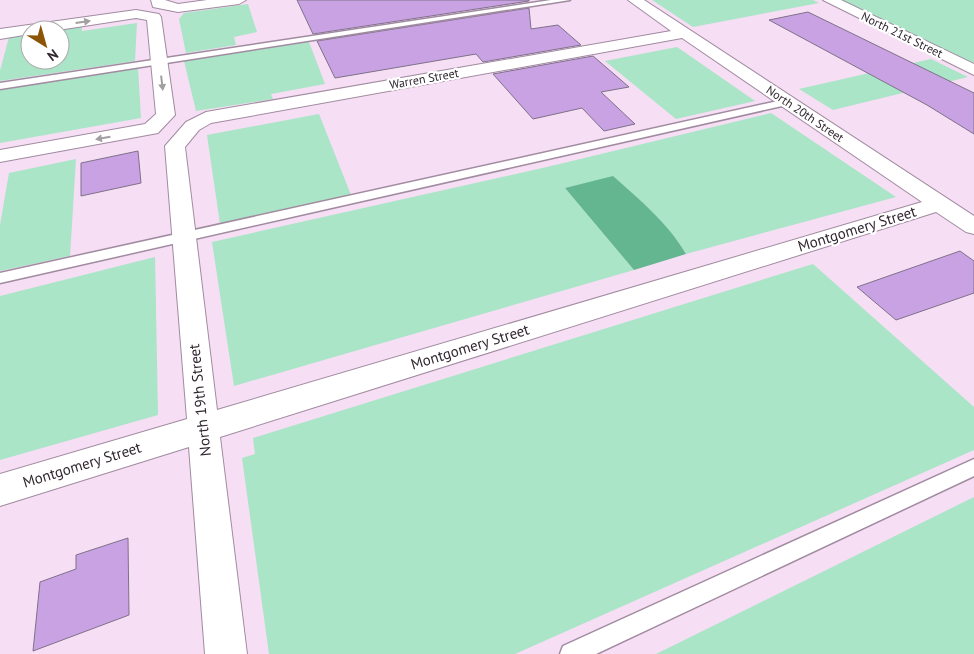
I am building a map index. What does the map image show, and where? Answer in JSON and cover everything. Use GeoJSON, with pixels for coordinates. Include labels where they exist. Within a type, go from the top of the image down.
{"type":"FeatureCollection","features":[{"type":"Feature","properties":{"kind":"street"},"geometry":{"type":"LineString","coordinates":[[158,0],[158,4],[178,8],[239,0]]}},
{"type":"Feature","properties":{"kind":"street","name":"North 20th Street"},"geometry":{"type":"LineString","coordinates":[[635,0],[974,227]]}},
{"type":"Feature","properties":{"kind":"street","name":"North 21st Street"},"geometry":{"type":"LineString","coordinates":[[830,0],[974,70]]}},
{"type":"Feature","properties":{"kind":"street"},"geometry":{"type":"LineString","coordinates":[[0,34],[136,14],[154,17],[166,115],[151,129],[0,156]]}},
{"type":"Feature","properties":{"kind":"street","name":"Warren Street"},"geometry":{"type":"LineString","coordinates":[[175,146],[194,123],[206,118],[685,33]]}},
{"type":"Feature","properties":{"kind":"street","name":"North 19th Street"},"geometry":{"type":"LineString","coordinates":[[175,146],[226,654]]}},
{"type":"Feature","properties":{"kind":"street","name":"Montgomery Street"},"geometry":{"type":"LineString","coordinates":[[0,490],[940,204]]}},
{"type":"Feature","properties":{"kind":"lane"},"geometry":{"type":"LineString","coordinates":[[0,86],[566,0]]}},
{"type":"Feature","properties":{"kind":"lane"},"geometry":{"type":"LineString","coordinates":[[0,278],[787,102]]}},
{"type":"Feature","properties":{"kind":"lane"},"geometry":{"type":"LineString","coordinates":[[571,654],[974,467]]}},
{"type":"Feature","properties":{"kind":"green space"},"geometry":{"type":"Polygon","coordinates":[[[652,0],[813,0],[819,3],[693,27],[652,0]]]}},
{"type":"Feature","properties":{"kind":"green space"},"geometry":{"type":"Polygon","coordinates":[[[840,0],[974,0],[974,64],[857,8],[840,0]]]}},
{"type":"Feature","properties":{"kind":"green space"},"geometry":{"type":"Polygon","coordinates":[[[248,4],[257,32],[234,37],[236,45],[186,53],[179,19],[184,13],[248,4]]]}},
{"type":"Feature","properties":{"kind":"green space"},"geometry":{"type":"Polygon","coordinates":[[[137,23],[135,61],[0,81],[0,71],[9,37],[20,35],[20,70],[70,70],[70,28],[82,26],[82,31],[137,23]]]}},
{"type":"Feature","properties":{"kind":"green space"},"geometry":{"type":"Polygon","coordinates":[[[309,42],[325,84],[271,94],[273,99],[196,111],[184,61],[309,42]]]}},
{"type":"Feature","properties":{"kind":"green space"},"geometry":{"type":"Polygon","coordinates":[[[677,47],[755,101],[676,119],[605,61],[677,47]]]}},
{"type":"Feature","properties":{"kind":"green space"},"geometry":{"type":"Polygon","coordinates":[[[931,59],[968,77],[833,110],[799,89],[931,59]]]}},
{"type":"Feature","properties":{"kind":"green space"},"geometry":{"type":"Polygon","coordinates":[[[138,68],[141,118],[0,143],[0,90],[138,68]]]}},
{"type":"Feature","properties":{"kind":"green space"},"geometry":{"type":"Polygon","coordinates":[[[771,113],[896,197],[686,254],[662,222],[613,177],[565,188],[634,270],[234,386],[212,242],[547,167],[771,113]]]}},
{"type":"Feature","properties":{"kind":"green space"},"geometry":{"type":"Polygon","coordinates":[[[319,114],[351,195],[220,224],[207,135],[319,114]]]}},
{"type":"Feature","properties":{"kind":"green space"},"geometry":{"type":"Polygon","coordinates":[[[76,159],[70,256],[0,271],[0,225],[9,173],[76,159]]]}},
{"type":"Feature","properties":{"kind":"green space"},"geometry":{"type":"Polygon","coordinates":[[[613,176],[662,222],[686,254],[634,270],[565,188],[613,176]]]}},
{"type":"Feature","properties":{"kind":"green space"},"geometry":{"type":"Polygon","coordinates":[[[155,257],[158,415],[0,460],[0,296],[155,257]]]}},
{"type":"Feature","properties":{"kind":"green space"},"geometry":{"type":"Polygon","coordinates":[[[813,264],[974,407],[974,450],[515,654],[269,654],[242,458],[255,454],[253,438],[813,264]]]}},
{"type":"Feature","properties":{"kind":"green space"},"geometry":{"type":"Polygon","coordinates":[[[974,497],[974,654],[656,654],[974,497]]]}},
{"type":"Feature","properties":{"kind":"building"},"geometry":{"type":"Polygon","coordinates":[[[297,0],[529,0],[529,1],[313,34],[297,0]]]}},
{"type":"Feature","properties":{"kind":"building"},"geometry":{"type":"Polygon","coordinates":[[[529,8],[531,29],[558,25],[581,45],[483,62],[476,54],[335,78],[317,41],[529,8]]]}},
{"type":"Feature","properties":{"kind":"building"},"geometry":{"type":"Polygon","coordinates":[[[808,12],[974,93],[974,134],[927,105],[769,20],[808,12]]]}},
{"type":"Feature","properties":{"kind":"building"},"geometry":{"type":"Polygon","coordinates":[[[593,56],[629,87],[601,92],[635,124],[604,131],[582,108],[533,119],[493,74],[593,56]]]}},
{"type":"Feature","properties":{"kind":"building"},"geometry":{"type":"Polygon","coordinates":[[[138,151],[141,183],[81,196],[81,163],[138,151]]]}},
{"type":"Feature","properties":{"kind":"building"},"geometry":{"type":"Polygon","coordinates":[[[960,251],[974,261],[974,293],[896,320],[857,287],[960,251]]]}},
{"type":"Feature","properties":{"kind":"building"},"geometry":{"type":"Polygon","coordinates":[[[128,538],[129,615],[33,651],[40,582],[76,569],[76,555],[128,538]]]}}]}
